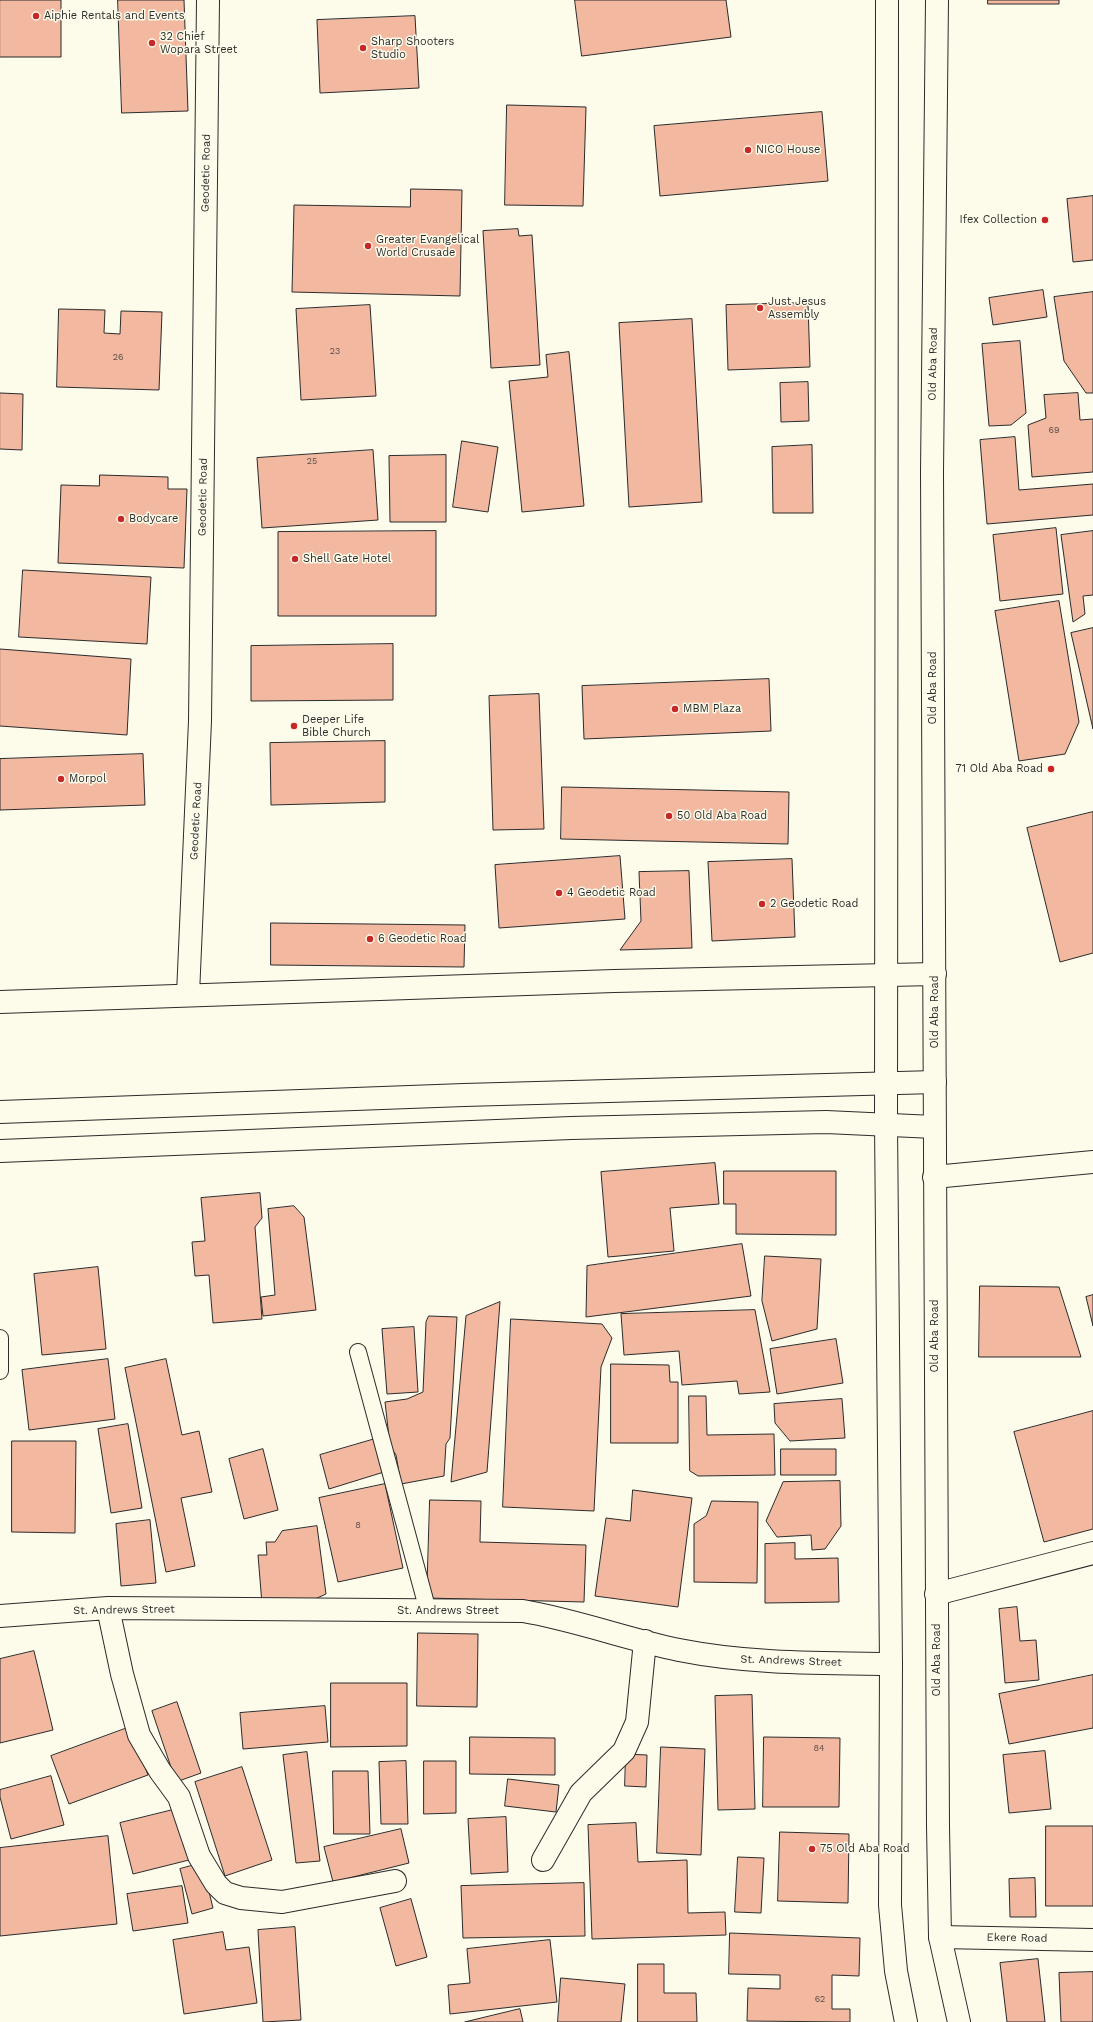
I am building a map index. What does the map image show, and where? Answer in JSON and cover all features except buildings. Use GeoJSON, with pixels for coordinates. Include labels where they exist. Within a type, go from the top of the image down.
{"type":"FeatureCollection","features":[{"type":"Feature","properties":{"kind":"street","name":"Geodetic Road"},"geometry":{"type":"LineString","coordinates":[[188,994],[200,721],[208,0]]}},
{"type":"Feature","properties":{"kind":"street"},"geometry":{"type":"LineString","coordinates":[[887,0],[886,1124],[891,1664],[890,1905],[896,1971],[906,2022]]}},
{"type":"Feature","properties":{"kind":"street","name":"Old Aba Road"},"geometry":{"type":"LineString","coordinates":[[937,0],[932,472],[938,1826],[940,1937],[959,2022]]}},
{"type":"Feature","properties":{"kind":"street"},"geometry":{"type":"LineString","coordinates":[[0,1002],[188,994],[607,981],[935,974]]}},
{"type":"Feature","properties":{"kind":"street"},"geometry":{"type":"LineString","coordinates":[[0,1112],[464,1095],[935,1082]]}},
{"type":"Feature","properties":{"kind":"street"},"geometry":{"type":"LineString","coordinates":[[0,1151],[572,1128],[826,1122],[934,1127]]}},
{"type":"Feature","properties":{"kind":"street"},"geometry":{"type":"LineString","coordinates":[[934,1177],[1093,1162]]}},
{"type":"Feature","properties":{"kind":"street"},"geometry":{"type":"LineString","coordinates":[[936,1594],[1093,1553]]}},
{"type":"Feature","properties":{"kind":"street"},"geometry":{"type":"LineString","coordinates":[[108,1608],[122,1674],[139,1735],[160,1771],[179,1797],[199,1856],[216,1884],[225,1893],[241,1898],[282,1902],[396,1881]]}},
{"type":"Feature","properties":{"kind":"street","name":"St. Andrews Street"},"geometry":{"type":"LineString","coordinates":[[0,1616],[108,1608],[523,1611],[557,1617],[679,1650],[748,1661],[891,1664]]}},
{"type":"Feature","properties":{"kind":"street"},"geometry":{"type":"LineString","coordinates":[[543,1860],[581,1793],[624,1751],[636,1722],[645,1641]]}},
{"type":"Feature","properties":{"kind":"street","name":"Ekere Road"},"geometry":{"type":"LineString","coordinates":[[940,1937],[1093,1940]]}},
{"type":"Feature","properties":{"kind":"lane"},"geometry":{"type":"LineString","coordinates":[[0,1338],[0,1370]]}},
{"type":"Feature","properties":{"kind":"lane"},"geometry":{"type":"LineString","coordinates":[[358,1352],[428,1611]]}},
{"type":"Feature","properties":{"kind":"place","name":"Aiphie Rentals and Events"},"geometry":{"type":"Point","coordinates":[36,16]}},
{"type":"Feature","properties":{"kind":"place","name":"32 Chief Wopara Street"},"geometry":{"type":"Point","coordinates":[152,43]}},
{"type":"Feature","properties":{"kind":"place","name":"Sharp Shooters Studio"},"geometry":{"type":"Point","coordinates":[363,48]}},
{"type":"Feature","properties":{"kind":"place","name":"NICO House"},"geometry":{"type":"Point","coordinates":[748,150]}},
{"type":"Feature","properties":{"kind":"place","name":"Ifex Collection"},"geometry":{"type":"Point","coordinates":[1045,220]}},
{"type":"Feature","properties":{"kind":"place","name":"Greater Evangelical World Crusade"},"geometry":{"type":"Point","coordinates":[368,246]}},
{"type":"Feature","properties":{"kind":"place","name":"Just Jesus Assembly"},"geometry":{"type":"Point","coordinates":[760,308]}},
{"type":"Feature","properties":{"kind":"place","name":"Bodycare"},"geometry":{"type":"Point","coordinates":[121,519]}},
{"type":"Feature","properties":{"kind":"place","name":"Shell Gate Hotel"},"geometry":{"type":"Point","coordinates":[295,559]}},
{"type":"Feature","properties":{"kind":"place","name":"MBM Plaza"},"geometry":{"type":"Point","coordinates":[675,709]}},
{"type":"Feature","properties":{"kind":"place","name":"Deeper Life Bible Church"},"geometry":{"type":"Point","coordinates":[294,726]}},
{"type":"Feature","properties":{"kind":"place","name":"71 Old Aba Road"},"geometry":{"type":"Point","coordinates":[1051,769]}},
{"type":"Feature","properties":{"kind":"place","name":"Morpol"},"geometry":{"type":"Point","coordinates":[61,779]}},
{"type":"Feature","properties":{"kind":"place","name":"50 Old Aba Road"},"geometry":{"type":"Point","coordinates":[669,816]}},
{"type":"Feature","properties":{"kind":"place","name":"4 Geodetic Road"},"geometry":{"type":"Point","coordinates":[559,893]}},
{"type":"Feature","properties":{"kind":"place","name":"2 Geodetic Road"},"geometry":{"type":"Point","coordinates":[762,904]}},
{"type":"Feature","properties":{"kind":"place","name":"6 Geodetic Road"},"geometry":{"type":"Point","coordinates":[370,939]}},
{"type":"Feature","properties":{"kind":"place","name":"75 Old Aba Road"},"geometry":{"type":"Point","coordinates":[812,1849]}}]}
